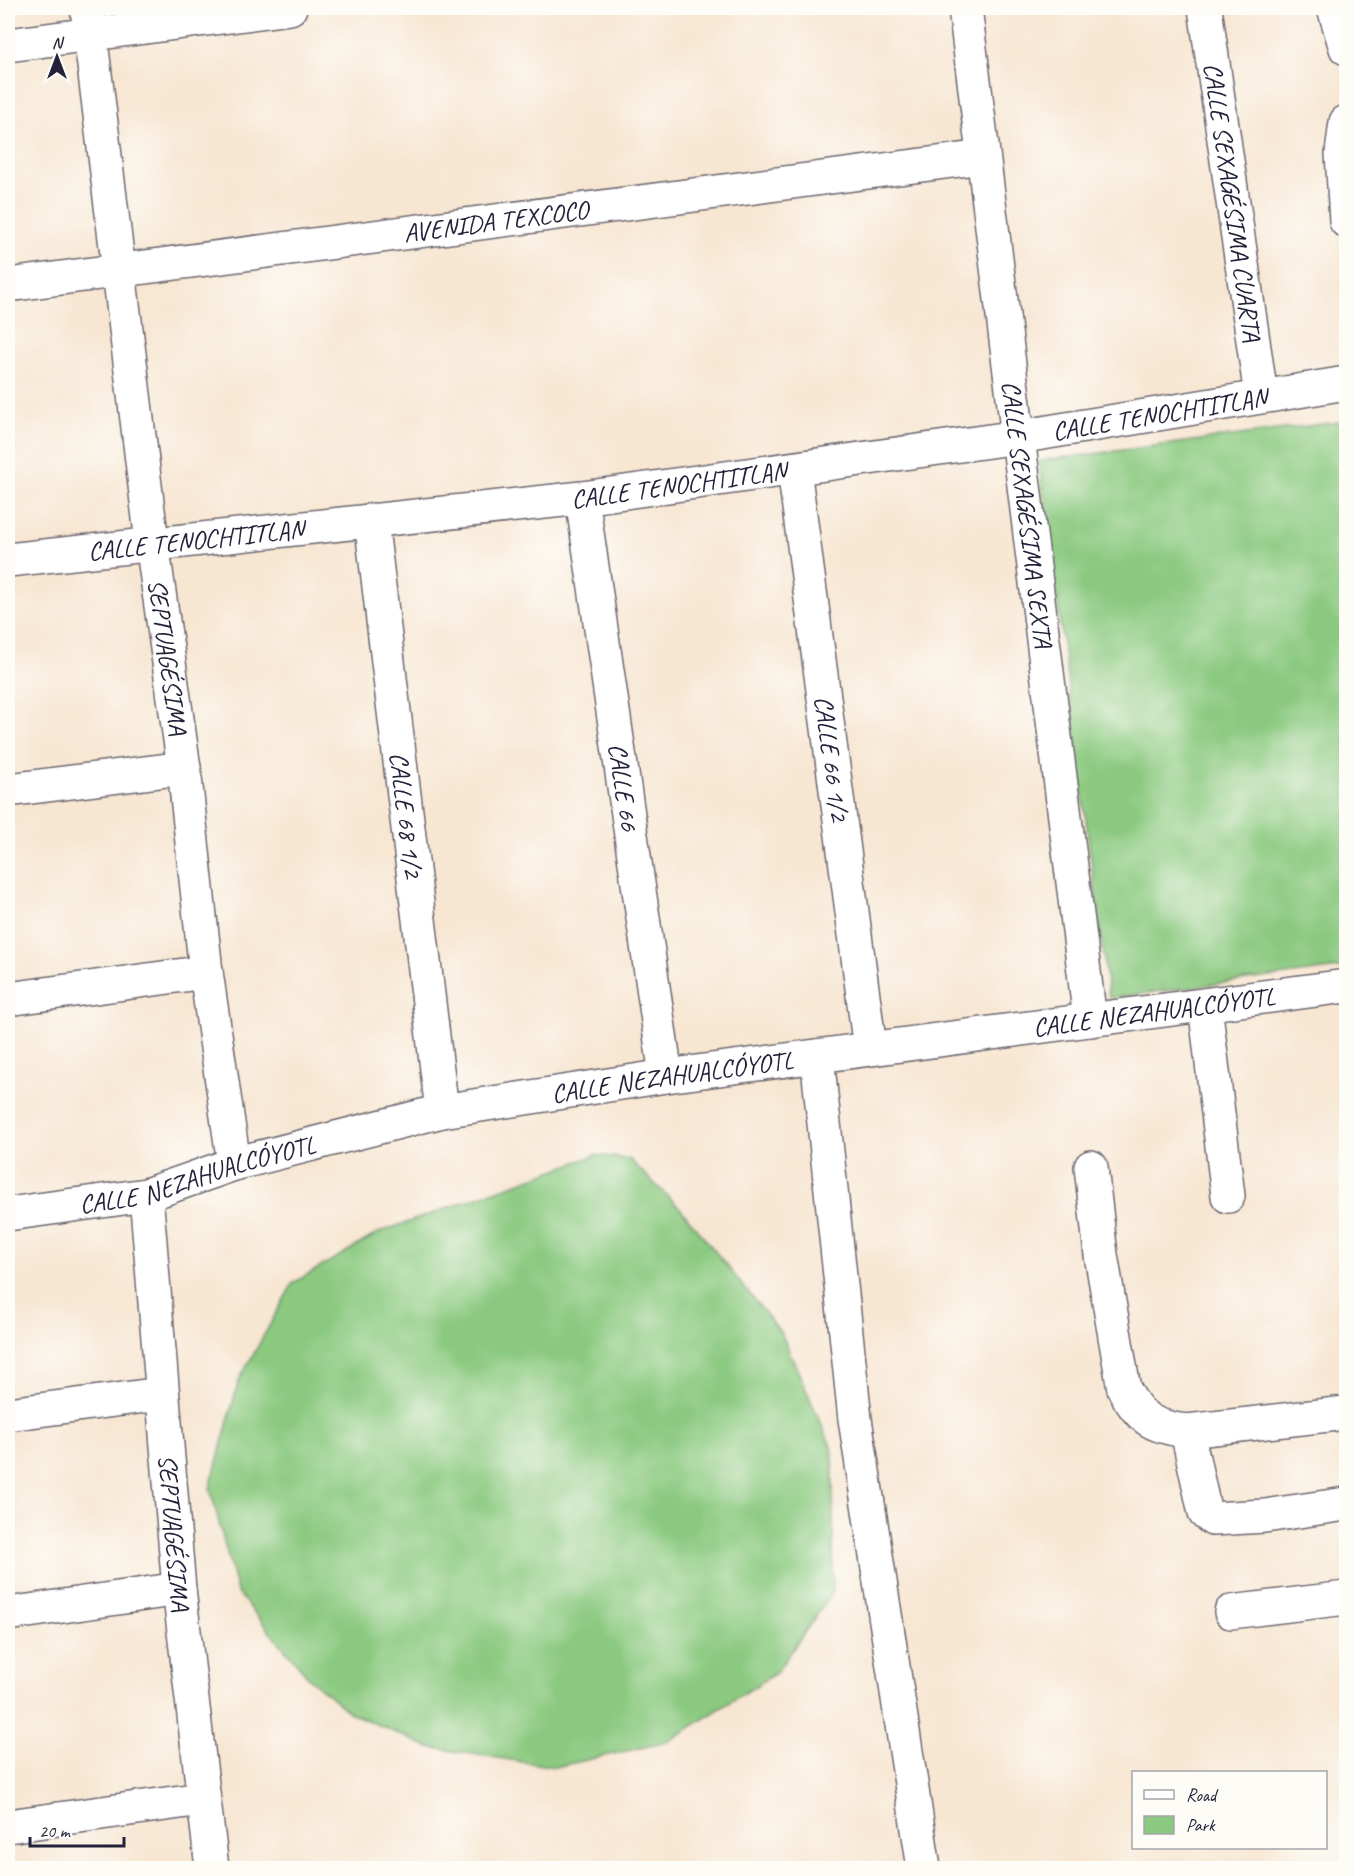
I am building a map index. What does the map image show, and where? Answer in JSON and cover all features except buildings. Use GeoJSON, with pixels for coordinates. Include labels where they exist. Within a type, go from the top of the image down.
{"type":"FeatureCollection","features":[{"type":"Feature","properties":{"kind":"street"},"geometry":{"type":"LineString","coordinates":[[8,45],[88,21],[290,8]]}},
{"type":"Feature","properties":{"kind":"street","name":"CALLE SEXAGÉSIMA SEXTA"},"geometry":{"type":"LineString","coordinates":[[965,8],[1090,1020]]}},
{"type":"Feature","properties":{"kind":"street","name":"CALLE SEXAGÉSIMA CUARTA"},"geometry":{"type":"LineString","coordinates":[[1205,8],[1261,396]]}},
{"type":"Feature","properties":{"kind":"street"},"geometry":{"type":"LineString","coordinates":[[1334,8],[1347,48]]}},
{"type":"Feature","properties":{"kind":"street","name":"SEPTUAGÉSIMA"},"geometry":{"type":"LineString","coordinates":[[88,21],[152,543],[184,768],[206,972],[234,1164]]}},
{"type":"Feature","properties":{"kind":"street"},"geometry":{"type":"LineString","coordinates":[[1347,122],[1342,153],[1347,221]]}},
{"type":"Feature","properties":{"kind":"street","name":"AVENIDA TEXCOCO"},"geometry":{"type":"LineString","coordinates":[[8,285],[983,157]]}},
{"type":"Feature","properties":{"kind":"street","name":"CALLE TENOCHTITLAN"},"geometry":{"type":"LineString","coordinates":[[8,560],[582,498],[1018,437],[1347,382]]}},
{"type":"Feature","properties":{"kind":"street","name":"CALLE 66 1/2"},"geometry":{"type":"LineString","coordinates":[[794,469],[870,1049]]}},
{"type":"Feature","properties":{"kind":"street","name":"CALLE 66"},"geometry":{"type":"LineString","coordinates":[[582,498],[666,1076]]}},
{"type":"Feature","properties":{"kind":"street","name":"CALLE 68 1/2"},"geometry":{"type":"LineString","coordinates":[[371,520],[442,1111]]}},
{"type":"Feature","properties":{"kind":"street"},"geometry":{"type":"LineString","coordinates":[[8,790],[184,768]]}},
{"type":"Feature","properties":{"kind":"street"},"geometry":{"type":"LineString","coordinates":[[8,999],[206,972]]}},
{"type":"Feature","properties":{"kind":"street","name":"CALLE NEZAHUALCÓYOTL"},"geometry":{"type":"LineString","coordinates":[[8,1214],[146,1195],[234,1164],[442,1111],[666,1076],[1347,986]]}},
{"type":"Feature","properties":{"kind":"street"},"geometry":{"type":"LineString","coordinates":[[1205,1005],[1228,1196]]}},
{"type":"Feature","properties":{"kind":"street"},"geometry":{"type":"LineString","coordinates":[[818,1056],[855,1419],[924,1869]]}},
{"type":"Feature","properties":{"kind":"street"},"geometry":{"type":"LineString","coordinates":[[1091,1167],[1101,1255],[1124,1389],[1142,1416],[1155,1425],[1187,1431],[1347,1413]]}},
{"type":"Feature","properties":{"kind":"street","name":"SEPTUAGÉSIMA"},"geometry":{"type":"LineString","coordinates":[[146,1195],[179,1589],[212,1869]]}},
{"type":"Feature","properties":{"kind":"street"},"geometry":{"type":"LineString","coordinates":[[8,1414],[161,1394]]}},
{"type":"Feature","properties":{"kind":"street"},"geometry":{"type":"LineString","coordinates":[[1187,1431],[1205,1512],[1213,1519],[1265,1516],[1347,1504]]}},
{"type":"Feature","properties":{"kind":"street"},"geometry":{"type":"LineString","coordinates":[[8,1614],[179,1589]]}},
{"type":"Feature","properties":{"kind":"street"},"geometry":{"type":"LineString","coordinates":[[1231,1612],[1347,1598]]}},
{"type":"Feature","properties":{"kind":"street"},"geometry":{"type":"LineString","coordinates":[[8,1826],[202,1799]]}},
{"type":"Feature","properties":{"kind":"green space"},"geometry":{"type":"Polygon","coordinates":[[[1346,421],[1346,967],[1109,998],[1039,461],[1346,421]]]}},
{"type":"Feature","properties":{"kind":"green space"},"geometry":{"type":"Polygon","coordinates":[[[596,1155],[629,1159],[681,1209],[781,1333],[833,1451],[833,1592],[776,1673],[667,1742],[555,1767],[428,1747],[349,1712],[309,1678],[237,1592],[210,1488],[239,1380],[293,1283],[380,1232],[596,1155]]]}}]}
